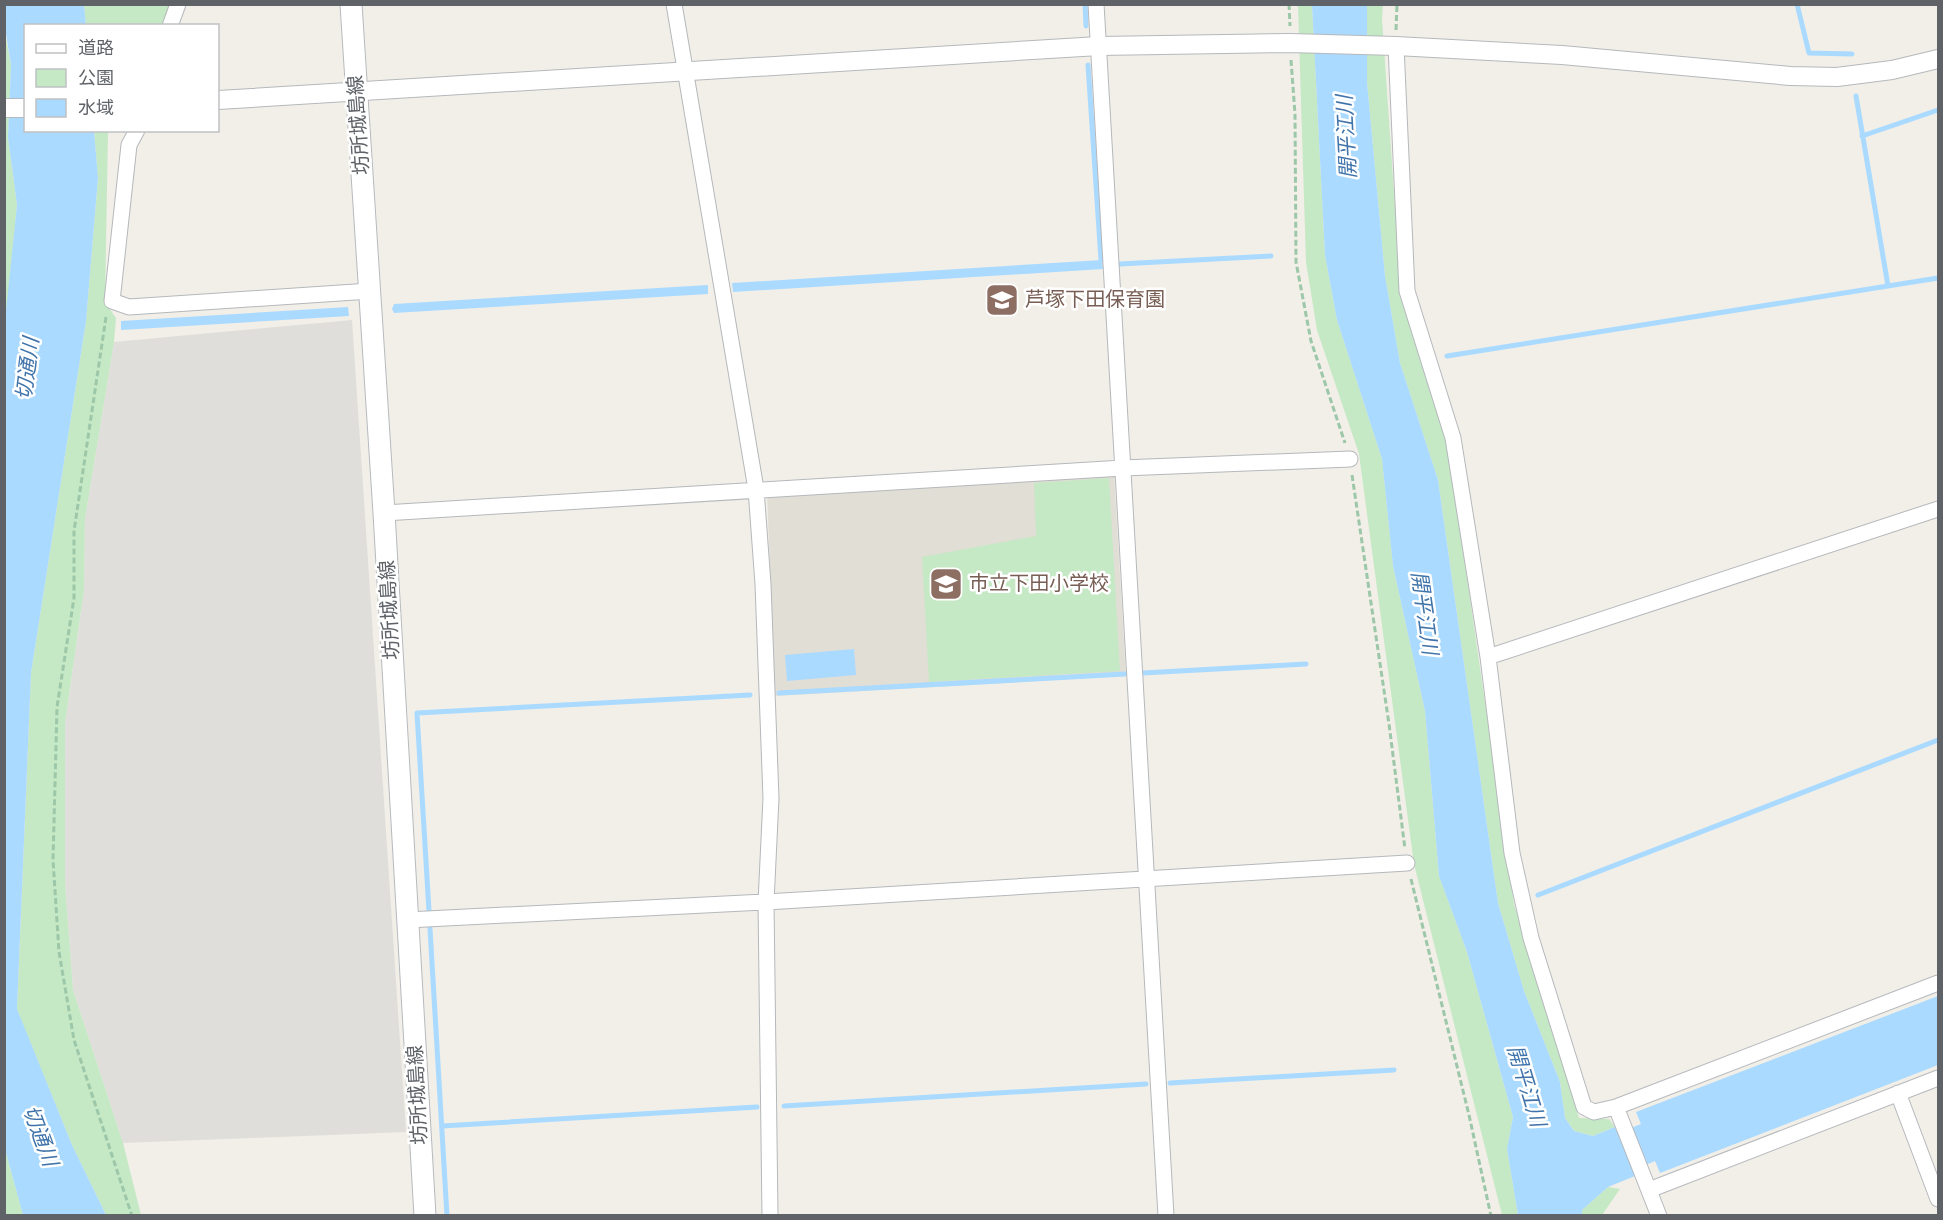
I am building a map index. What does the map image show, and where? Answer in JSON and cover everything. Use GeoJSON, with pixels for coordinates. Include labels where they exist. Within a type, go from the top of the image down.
{"type":"FeatureCollection","features":[{"type":"Feature","properties":{"kind":"main road","name":"坊所城島線"},"geometry":{"type":"LineString","coordinates":[[351,4],[384,513],[425,1215]]}},
{"type":"Feature","properties":{"kind":"street"},"geometry":{"type":"LineString","coordinates":[[171,24],[178,4]]}},
{"type":"Feature","properties":{"kind":"street"},"geometry":{"type":"LineString","coordinates":[[674,4],[756,489],[763,584],[771,798],[766,902],[770,1215]]}},
{"type":"Feature","properties":{"kind":"street"},"geometry":{"type":"LineString","coordinates":[[1096,4],[1166,1215]]}},
{"type":"Feature","properties":{"kind":"street"},"geometry":{"type":"LineString","coordinates":[[219,100],[1099,46],[1294,44],[1391,46],[1562,55],[1790,76],[1837,77],[1892,70],[1938,59]]}},
{"type":"Feature","properties":{"kind":"street"},"geometry":{"type":"LineString","coordinates":[[1391,46],[1407,291],[1453,438],[1488,657],[1512,853],[1530,938],[1584,1107],[1594,1112],[1618,1111],[1938,983]]}},
{"type":"Feature","properties":{"kind":"street"},"geometry":{"type":"LineString","coordinates":[[4,108],[24,108]]}},
{"type":"Feature","properties":{"kind":"street"},"geometry":{"type":"LineString","coordinates":[[136,132],[129,145],[112,301],[129,307],[370,291]]}},
{"type":"Feature","properties":{"kind":"street"},"geometry":{"type":"LineString","coordinates":[[384,513],[1123,468],[1350,459]]}},
{"type":"Feature","properties":{"kind":"street"},"geometry":{"type":"LineString","coordinates":[[1488,657],[1938,509]]}},
{"type":"Feature","properties":{"kind":"street"},"geometry":{"type":"LineString","coordinates":[[407,920],[766,902],[1407,862]]}},
{"type":"Feature","properties":{"kind":"street"},"geometry":{"type":"LineString","coordinates":[[1647,1185],[1938,1078]]}},
{"type":"Feature","properties":{"kind":"street"},"geometry":{"type":"LineString","coordinates":[[1898,1094],[1938,1199]]}},
{"type":"Feature","properties":{"kind":"street"},"geometry":{"type":"LineString","coordinates":[[1618,1111],[1659,1215]]}},
{"type":"Feature","properties":{"kind":"path"},"geometry":{"type":"LineString","coordinates":[[1391,46],[1397,4]]}},
{"type":"Feature","properties":{"kind":"path"},"geometry":{"type":"LineString","coordinates":[[1294,44],[1296,262],[1311,341],[1350,459],[1407,862],[1491,1215]]}},
{"type":"Feature","properties":{"kind":"path"},"geometry":{"type":"LineString","coordinates":[[112,301],[106,315],[74,531],[74,598],[57,707],[53,860],[59,952],[74,1040],[132,1215]]}},
{"type":"Feature","properties":{"kind":"shaded area"},"geometry":{"type":"Polygon","coordinates":[[[352,320],[406,1132],[123,1143],[73,990],[65,883],[65,723],[84,590],[85,519],[114,342],[352,320]]]}},
{"type":"Feature","properties":{"kind":"shaded area","name":"市立下田小学校"},"geometry":{"type":"Polygon","coordinates":[[[1114,473],[1126,676],[775,696],[767,493],[1114,473]]]}},
{"type":"Feature","properties":{"kind":"green space"},"geometry":{"type":"Polygon","coordinates":[[[84,5],[170,5],[164,24],[86,24],[84,5]]]}},
{"type":"Feature","properties":{"kind":"green space"},"geometry":{"type":"Polygon","coordinates":[[[1298,5],[1312,5],[1325,255],[1337,320],[1382,459],[1393,566],[1425,711],[1439,876],[1467,952],[1513,1117],[1507,1149],[1518,1215],[1502,1215],[1414,864],[1359,454],[1317,330],[1306,262],[1298,5]]]}},
{"type":"Feature","properties":{"kind":"green space"},"geometry":{"type":"Polygon","coordinates":[[[1367,5],[1383,5],[1382,19],[1401,294],[1449,453],[1514,904],[1579,1118],[1609,1119],[1615,1127],[1593,1136],[1574,1131],[1565,1118],[1560,1082],[1524,991],[1498,903],[1438,480],[1400,363],[1385,276],[1367,82],[1367,5]]]}},
{"type":"Feature","properties":{"kind":"green space"},"geometry":{"type":"Polygon","coordinates":[[[4,28],[11,65],[8,137],[17,205],[5,331],[4,28]]]}},
{"type":"Feature","properties":{"kind":"green space"},"geometry":{"type":"Polygon","coordinates":[[[94,132],[108,132],[105,302],[116,318],[85,519],[84,590],[65,723],[65,883],[73,990],[123,1143],[141,1215],[106,1215],[72,1145],[17,1010],[31,673],[86,321],[98,178],[94,132]]]}},
{"type":"Feature","properties":{"kind":"green space"},"geometry":{"type":"Polygon","coordinates":[[[1109,478],[1120,671],[929,682],[922,557],[1036,536],[1034,483],[1109,478]]]}},
{"type":"Feature","properties":{"kind":"green space"},"geometry":{"type":"Polygon","coordinates":[[[5,1149],[23,1215],[5,1215],[5,1149]]]}},
{"type":"Feature","properties":{"kind":"green space"},"geometry":{"type":"Polygon","coordinates":[[[1608,1187],[1620,1189],[1602,1215],[1582,1216],[1582,1210],[1608,1187]]]}},
{"type":"Feature","properties":{"kind":"water","name":"切通川"},"geometry":{"type":"Polygon","coordinates":[[[4,5],[84,5],[86,24],[24,24],[24,132],[94,132],[98,178],[86,321],[31,673],[17,1009],[72,1145],[106,1215],[23,1215],[5,1149],[4,331],[17,205],[8,137],[11,65],[4,5]]]}},
{"type":"Feature","properties":{"kind":"water","name":"開平江川"},"geometry":{"type":"Polygon","coordinates":[[[1312,5],[1367,5],[1367,82],[1385,276],[1400,363],[1438,480],[1498,903],[1524,991],[1560,1082],[1565,1118],[1574,1131],[1593,1136],[1615,1127],[1618,1133],[1641,1124],[1636,1112],[1938,996],[1938,1065],[1660,1173],[1655,1161],[1633,1170],[1635,1176],[1608,1187],[1582,1210],[1582,1215],[1518,1215],[1507,1149],[1513,1117],[1467,952],[1439,876],[1425,711],[1393,566],[1382,459],[1337,320],[1325,255],[1312,5]]]}},
{"type":"Feature","properties":{"kind":"water"},"geometry":{"type":"Polygon","coordinates":[[[1102,260],[1103,269],[733,292],[732,283],[1102,260]]]}},
{"type":"Feature","properties":{"kind":"water"},"geometry":{"type":"Polygon","coordinates":[[[708,285],[708,294],[394,313],[392,309],[394,304],[708,285]]]}},
{"type":"Feature","properties":{"kind":"water"},"geometry":{"type":"Polygon","coordinates":[[[348,307],[349,316],[121,330],[121,321],[348,307]]]}},
{"type":"Feature","properties":{"kind":"water"},"geometry":{"type":"Polygon","coordinates":[[[854,649],[856,675],[787,681],[785,655],[854,649]]]}},
{"type":"Feature","properties":{"kind":"waterway"},"geometry":{"type":"LineString","coordinates":[[1085,4],[1086,26]]}},
{"type":"Feature","properties":{"kind":"waterway"},"geometry":{"type":"LineString","coordinates":[[1797,4],[1809,53],[1852,54]]}},
{"type":"Feature","properties":{"kind":"waterway"},"geometry":{"type":"LineString","coordinates":[[1088,65],[1101,260]]}},
{"type":"Feature","properties":{"kind":"waterway"},"geometry":{"type":"LineString","coordinates":[[1856,96],[1888,286]]}},
{"type":"Feature","properties":{"kind":"waterway"},"geometry":{"type":"LineString","coordinates":[[1862,136],[1938,110]]}},
{"type":"Feature","properties":{"kind":"waterway"},"geometry":{"type":"LineString","coordinates":[[1120,264],[1271,256]]}},
{"type":"Feature","properties":{"kind":"waterway"},"geometry":{"type":"LineString","coordinates":[[1447,356],[1938,278]]}},
{"type":"Feature","properties":{"kind":"waterway"},"geometry":{"type":"LineString","coordinates":[[1143,673],[1306,664]]}},
{"type":"Feature","properties":{"kind":"waterway"},"geometry":{"type":"LineString","coordinates":[[779,693],[1125,674]]}},
{"type":"Feature","properties":{"kind":"waterway"},"geometry":{"type":"LineString","coordinates":[[429,911],[417,713],[750,695]]}},
{"type":"Feature","properties":{"kind":"waterway"},"geometry":{"type":"LineString","coordinates":[[1538,895],[1938,740]]}},
{"type":"Feature","properties":{"kind":"waterway"},"geometry":{"type":"LineString","coordinates":[[430,929],[447,1216]]}},
{"type":"Feature","properties":{"kind":"waterway"},"geometry":{"type":"LineString","coordinates":[[1170,1083],[1394,1070]]}},
{"type":"Feature","properties":{"kind":"waterway"},"geometry":{"type":"LineString","coordinates":[[784,1106],[1146,1084]]}},
{"type":"Feature","properties":{"kind":"waterway"},"geometry":{"type":"LineString","coordinates":[[442,1126],[757,1107]]}},
{"type":"Feature","properties":{"kind":"place","name":"芦塚下田保育園"},"geometry":{"type":"Point","coordinates":[1002,300]}},
{"type":"Feature","properties":{"kind":"place","name":"市立下田小学校"},"geometry":{"type":"Point","coordinates":[946,584]}}]}
